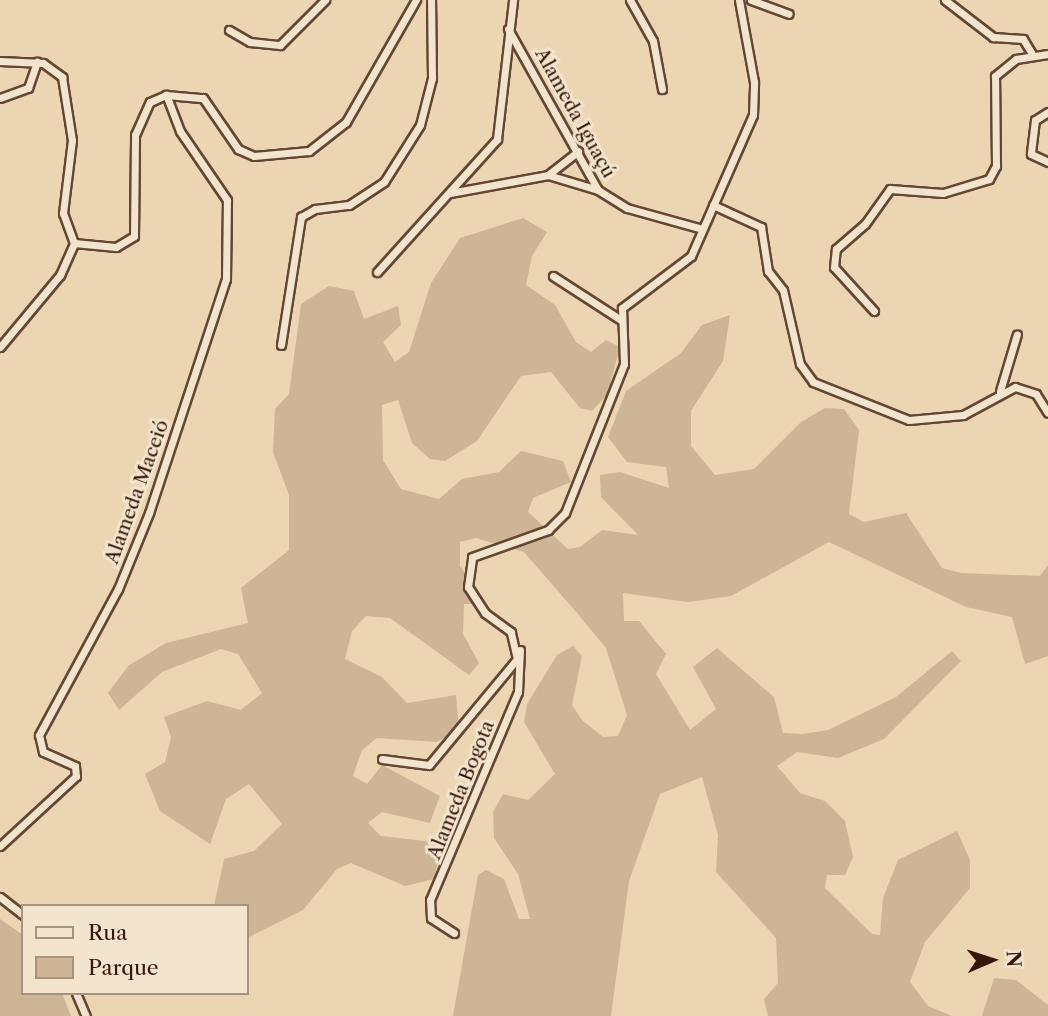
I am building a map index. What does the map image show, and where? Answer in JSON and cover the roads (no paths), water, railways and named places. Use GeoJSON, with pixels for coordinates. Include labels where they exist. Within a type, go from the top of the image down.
{"type":"FeatureCollection","features":[{"type":"Feature","properties":{"kind":"street"},"geometry":{"type":"LineString","coordinates":[[229,30],[250,42],[280,45],[326,0]]}},
{"type":"Feature","properties":{"kind":"street"},"geometry":{"type":"LineString","coordinates":[[74,243],[116,247],[134,236],[135,135],[146,107],[166,95],[210,103],[246,153],[263,157],[309,151],[346,122],[416,0]]}},
{"type":"Feature","properties":{"kind":"street"},"geometry":{"type":"LineString","coordinates":[[281,345],[301,218],[315,209],[349,205],[384,182],[419,125],[432,78],[431,0]]}},
{"type":"Feature","properties":{"kind":"street"},"geometry":{"type":"LineString","coordinates":[[377,272],[450,193],[501,130],[508,28],[513,0]]}},
{"type":"Feature","properties":{"kind":"street"},"geometry":{"type":"LineString","coordinates":[[630,0],[653,41],[662,89]]}},
{"type":"Feature","properties":{"kind":"street"},"geometry":{"type":"LineString","coordinates":[[382,759],[429,765],[495,688],[519,646],[469,589],[472,557],[548,530],[581,483],[624,364],[621,320],[630,298],[685,263],[713,205],[754,104],[738,0]]}},
{"type":"Feature","properties":{"kind":"street"},"geometry":{"type":"LineString","coordinates":[[751,0],[789,14]]}},
{"type":"Feature","properties":{"kind":"street"},"geometry":{"type":"LineString","coordinates":[[945,0],[993,37],[1023,40],[1032,54]]}},
{"type":"Feature","properties":{"kind":"street","name":"Alameda Iguaçú"},"geometry":{"type":"LineString","coordinates":[[508,28],[598,190],[627,208],[702,229]]}},
{"type":"Feature","properties":{"kind":"street"},"geometry":{"type":"LineString","coordinates":[[874,312],[834,267],[836,249],[865,224],[890,189],[943,193],[989,179],[996,166],[995,76],[1032,54],[1048,54]]}},
{"type":"Feature","properties":{"kind":"street"},"geometry":{"type":"LineString","coordinates":[[0,61],[37,62],[56,70],[65,88],[72,140],[64,213],[74,243],[60,275],[0,347]]}},
{"type":"Feature","properties":{"kind":"street"},"geometry":{"type":"LineString","coordinates":[[0,98],[28,88],[37,62]]}},
{"type":"Feature","properties":{"kind":"street","name":"Alameda Maceió"},"geometry":{"type":"LineString","coordinates":[[0,846],[76,776],[75,766],[43,752],[39,735],[118,589],[149,513],[226,279],[228,200],[180,131],[166,95]]}},
{"type":"Feature","properties":{"kind":"street"},"geometry":{"type":"LineString","coordinates":[[1048,112],[1035,120],[1031,154],[1048,162]]}},
{"type":"Feature","properties":{"kind":"street"},"geometry":{"type":"LineString","coordinates":[[548,175],[578,151]]}},
{"type":"Feature","properties":{"kind":"street"},"geometry":{"type":"LineString","coordinates":[[450,193],[548,175],[598,190]]}},
{"type":"Feature","properties":{"kind":"street"},"geometry":{"type":"LineString","coordinates":[[713,205],[761,226],[768,271],[783,290],[800,364],[813,382],[909,420],[962,415],[1000,392],[1029,390],[1048,413]]}},
{"type":"Feature","properties":{"kind":"street"},"geometry":{"type":"LineString","coordinates":[[553,276],[621,320]]}},
{"type":"Feature","properties":{"kind":"street"},"geometry":{"type":"LineString","coordinates":[[1000,392],[1017,334]]}},
{"type":"Feature","properties":{"kind":"street","name":"Alameda Bogota"},"geometry":{"type":"LineString","coordinates":[[454,933],[431,918],[430,900],[518,692],[524,670],[519,646]]}},
{"type":"Feature","properties":{"kind":"street"},"geometry":{"type":"LineString","coordinates":[[0,897],[21,913]]}},
{"type":"Feature","properties":{"kind":"street"},"geometry":{"type":"LineString","coordinates":[[77,995],[86,1016]]}}]}
